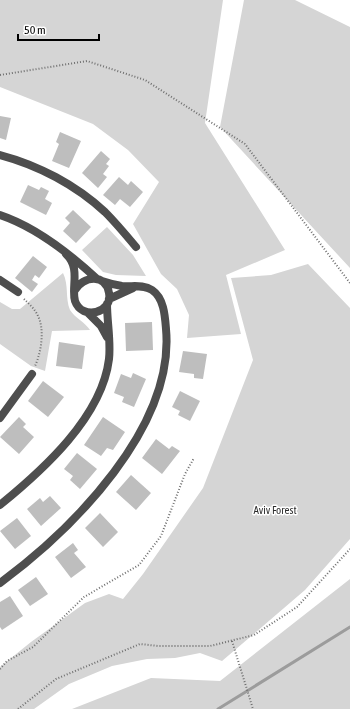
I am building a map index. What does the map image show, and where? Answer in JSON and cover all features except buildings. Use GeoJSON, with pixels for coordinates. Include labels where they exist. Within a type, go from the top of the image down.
{"type":"FeatureCollection","features":[{"type":"Feature","properties":{"kind":"street"},"geometry":{"type":"LineString","coordinates":[[0,155],[33,166],[56,177],[71,187],[105,213],[136,247]]}},
{"type":"Feature","properties":{"kind":"street"},"geometry":{"type":"LineString","coordinates":[[0,215],[37,232],[108,288],[109,341],[109,359],[106,372],[94,404],[53,457],[23,486],[0,505]]}},
{"type":"Feature","properties":{"kind":"street"},"geometry":{"type":"LineString","coordinates":[[66,254],[72,264],[75,301],[82,310],[88,313],[101,326],[109,341]]}},
{"type":"Feature","properties":{"kind":"street"},"geometry":{"type":"LineString","coordinates":[[0,583],[34,556],[75,518],[131,448],[150,414],[163,373],[167,337],[164,314],[161,301],[151,289],[140,286],[123,286],[88,278],[75,290]]}},
{"type":"Feature","properties":{"kind":"street"},"geometry":{"type":"LineString","coordinates":[[0,280],[18,292]]}},
{"type":"Feature","properties":{"kind":"street"},"geometry":{"type":"LineString","coordinates":[[88,313],[100,311],[118,294],[140,286]]}},
{"type":"Feature","properties":{"kind":"street"},"geometry":{"type":"LineString","coordinates":[[0,418],[32,374]]}},
{"type":"Feature","properties":{"kind":"path"},"geometry":{"type":"LineString","coordinates":[[0,75],[87,61],[145,80],[245,144],[350,283]]}},
{"type":"Feature","properties":{"kind":"path"},"geometry":{"type":"LineString","coordinates":[[18,292],[33,309],[38,317],[40,325],[39,357],[32,374]]}},
{"type":"Feature","properties":{"kind":"path"},"geometry":{"type":"LineString","coordinates":[[0,669],[7,661],[33,647],[84,597],[139,565],[161,536],[185,474],[194,458]]}},
{"type":"Feature","properties":{"kind":"path"},"geometry":{"type":"LineString","coordinates":[[18,709],[56,679],[140,644],[158,646],[210,646],[254,635],[297,607],[350,549]]}},
{"type":"Feature","properties":{"kind":"path"},"geometry":{"type":"LineString","coordinates":[[232,641],[254,709]]}},
{"type":"Feature","properties":{"kind":"green space"},"geometry":{"type":"Polygon","coordinates":[[[0,0],[223,0],[205,123],[285,250],[226,275],[241,334],[187,338],[189,315],[177,289],[161,274],[133,224],[159,182],[128,150],[93,124],[0,87],[0,0]]]}},
{"type":"Feature","properties":{"kind":"green space"},"geometry":{"type":"Polygon","coordinates":[[[244,0],[295,0],[350,27],[350,268],[220,127],[244,0]]]}},
{"type":"Feature","properties":{"kind":"green space"},"geometry":{"type":"Polygon","coordinates":[[[107,227],[133,255],[146,276],[116,275],[103,272],[82,250],[107,227]]]}},
{"type":"Feature","properties":{"kind":"green space","name":"Aviv Forest"},"geometry":{"type":"Polygon","coordinates":[[[308,264],[350,308],[350,539],[305,590],[222,661],[200,653],[175,658],[147,659],[112,666],[69,684],[34,709],[0,709],[0,667],[31,642],[85,603],[109,594],[123,599],[143,574],[203,488],[253,360],[231,278],[271,275],[308,264]]]}},
{"type":"Feature","properties":{"kind":"green space"},"geometry":{"type":"Polygon","coordinates":[[[63,273],[66,282],[70,310],[90,330],[52,331],[45,371],[31,366],[0,344],[0,302],[12,309],[20,309],[63,273]]]}},
{"type":"Feature","properties":{"kind":"green space"},"geometry":{"type":"Polygon","coordinates":[[[350,579],[350,709],[72,709],[151,678],[220,681],[350,579]]]}},
{"type":"Feature","properties":{"kind":"waterway"},"geometry":{"type":"LineString","coordinates":[[218,709],[350,627]]}}]}
